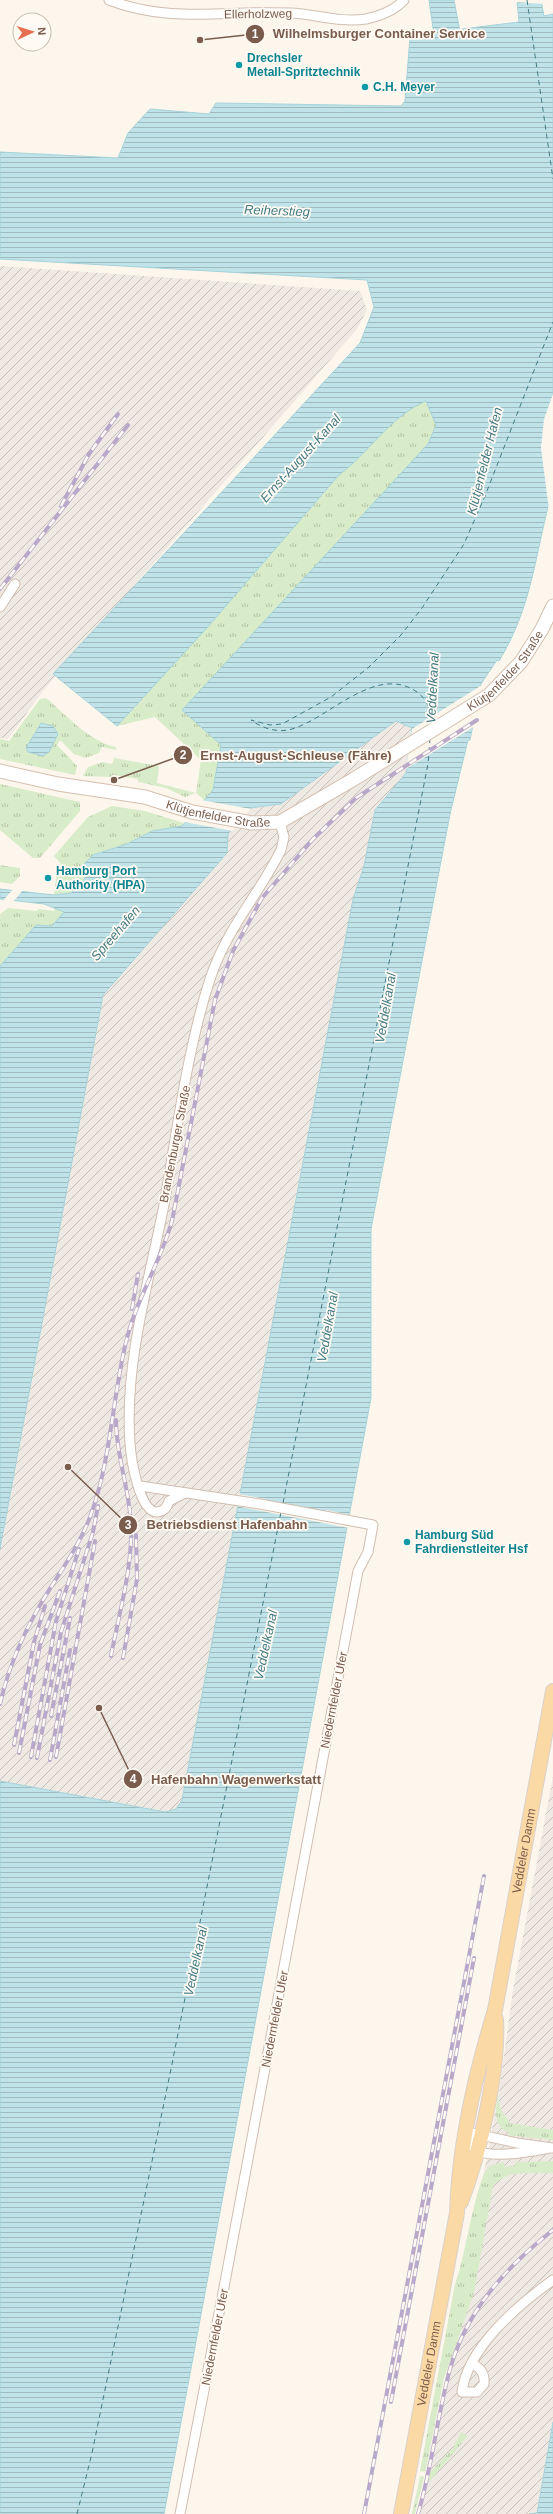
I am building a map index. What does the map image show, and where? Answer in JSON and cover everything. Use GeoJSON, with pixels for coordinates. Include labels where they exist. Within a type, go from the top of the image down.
{"type":"FeatureCollection","features":[{"type":"Feature","properties":{"kind":"main road","name":"Veddeler Damm"},"geometry":{"type":"LineString","coordinates":[[402,2514],[457,2213],[458,2172],[485,2042],[495,2010],[553,1691]]}},
{"type":"Feature","properties":{"kind":"main road","name":"Veddeler Damm"},"geometry":{"type":"LineString","coordinates":[[457,2213],[472,2175],[481,2135],[497,2044],[495,2010]]}},
{"type":"Feature","properties":{"kind":"street","name":"Ellerholzweg"},"geometry":{"type":"LineString","coordinates":[[108,0],[143,10],[182,16],[279,12],[343,20],[382,14],[392,10],[404,0]]}},
{"type":"Feature","properties":{"kind":"street"},"geometry":{"type":"LineString","coordinates":[[0,607],[15,584]]}},
{"type":"Feature","properties":{"kind":"street","name":"Klütjenfelder Straße"},"geometry":{"type":"LineString","coordinates":[[0,772],[145,797],[192,812],[242,821],[266,823],[280,822],[409,746],[481,701],[505,681],[521,662],[542,629],[553,606]]}},
{"type":"Feature","properties":{"kind":"street","name":"Brandenburger Straße"},"geometry":{"type":"LineString","coordinates":[[186,1493],[169,1500],[167,1507],[161,1512],[154,1512],[148,1509],[142,1500],[140,1486],[131,1457],[128,1422],[134,1356],[195,1035],[210,979],[228,934],[281,850],[284,837],[280,822]]}},
{"type":"Feature","properties":{"kind":"street"},"geometry":{"type":"LineString","coordinates":[[140,1486],[186,1493]]}},
{"type":"Feature","properties":{"kind":"street"},"geometry":{"type":"LineString","coordinates":[[164,1489],[169,1500]]}},
{"type":"Feature","properties":{"kind":"street","name":"Niedernfelder Ufer"},"geometry":{"type":"LineString","coordinates":[[180,2514],[227,2274],[358,1570],[368,1552],[373,1525],[186,1493]]}},
{"type":"Feature","properties":{"kind":"street"},"geometry":{"type":"LineString","coordinates":[[467,2132],[481,2135],[552,2148],[499,2154],[477,2150],[470,2142],[467,2132]]}},
{"type":"Feature","properties":{"kind":"street"},"geometry":{"type":"LineString","coordinates":[[472,2363],[497,2329],[528,2298],[553,2280]]}},
{"type":"Feature","properties":{"kind":"shaded area"},"geometry":{"type":"Polygon","coordinates":[[[0,266],[360,291],[367,310],[357,329],[43,691],[8,739],[0,738],[0,266]]]}},
{"type":"Feature","properties":{"kind":"shaded area"},"geometry":{"type":"Polygon","coordinates":[[[396,721],[412,728],[406,773],[375,810],[364,866],[353,899],[182,1800],[176,1809],[165,1812],[0,1781],[0,1549],[103,995],[227,853],[228,834],[249,808],[281,804],[396,721]]]}},
{"type":"Feature","properties":{"kind":"shaded area"},"geometry":{"type":"Polygon","coordinates":[[[553,1776],[553,2422],[536,2514],[420,2514],[499,2092],[513,1990],[553,1776]]]}},
{"type":"Feature","properties":{"kind":"green space"},"geometry":{"type":"Polygon","coordinates":[[[426,400],[436,425],[428,444],[183,710],[221,745],[213,790],[204,800],[196,793],[201,760],[155,717],[117,726],[206,629],[339,475],[361,456],[390,425],[413,407],[426,400]]]}},
{"type":"Feature","properties":{"kind":"green space"},"geometry":{"type":"Polygon","coordinates":[[[46,698],[87,734],[106,744],[116,747],[116,750],[102,747],[99,753],[85,758],[74,754],[60,740],[57,745],[77,766],[75,775],[0,759],[0,739],[9,741],[40,699],[46,698]]]}},
{"type":"Feature","properties":{"kind":"green space"},"geometry":{"type":"Polygon","coordinates":[[[114,758],[159,766],[157,783],[196,793],[185,797],[166,788],[138,782],[138,779],[113,775],[112,777],[83,776],[88,767],[103,762],[112,764],[114,758]]]}},
{"type":"Feature","properties":{"kind":"green space"},"geometry":{"type":"Polygon","coordinates":[[[0,784],[80,802],[80,811],[40,858],[33,858],[0,830],[0,784]]]}},
{"type":"Feature","properties":{"kind":"green space"},"geometry":{"type":"Polygon","coordinates":[[[112,806],[145,811],[184,823],[182,826],[152,831],[127,844],[93,855],[85,877],[71,893],[54,895],[57,872],[62,865],[54,856],[88,817],[112,806]]]}},
{"type":"Feature","properties":{"kind":"green space"},"geometry":{"type":"Polygon","coordinates":[[[0,865],[20,868],[20,876],[12,884],[0,882],[0,865]]]}},
{"type":"Feature","properties":{"kind":"green space"},"geometry":{"type":"Polygon","coordinates":[[[8,908],[54,911],[55,908],[65,912],[52,926],[36,925],[0,966],[0,914],[8,908]]]}},
{"type":"Feature","properties":{"kind":"green space"},"geometry":{"type":"Polygon","coordinates":[[[498,2095],[500,2108],[510,2123],[553,2130],[553,2140],[508,2135],[508,2132],[499,2126],[497,2121],[496,2111],[498,2095]]]}},
{"type":"Feature","properties":{"kind":"green space"},"geometry":{"type":"Polygon","coordinates":[[[553,2161],[553,2173],[512,2175],[498,2181],[493,2186],[474,2293],[444,2378],[426,2469],[425,2472],[420,2471],[455,2284],[463,2257],[475,2202],[484,2174],[489,2167],[504,2162],[505,2167],[515,2166],[515,2162],[553,2161]]]}},
{"type":"Feature","properties":{"kind":"green space"},"geometry":{"type":"Polygon","coordinates":[[[461,2432],[468,2436],[429,2482],[430,2472],[453,2448],[461,2432]]]}},
{"type":"Feature","properties":{"kind":"green space"},"geometry":{"type":"Polygon","coordinates":[[[420,2476],[424,2477],[415,2514],[412,2514],[420,2476]]]}},
{"type":"Feature","properties":{"kind":"water"},"geometry":{"type":"Polygon","coordinates":[[[429,0],[454,0],[460,32],[462,29],[519,22],[517,0],[541,0],[544,16],[553,14],[553,479],[551,495],[526,601],[519,621],[499,661],[497,660],[481,684],[470,740],[468,740],[450,814],[371,1229],[371,1398],[164,2514],[0,2514],[0,1781],[165,1812],[176,1809],[182,1800],[353,899],[364,866],[375,810],[406,773],[412,728],[396,721],[281,804],[249,808],[228,834],[227,853],[103,995],[0,1549],[0,966],[36,925],[52,926],[64,912],[44,904],[0,899],[0,889],[54,895],[71,893],[85,878],[83,865],[93,855],[127,844],[152,831],[182,826],[213,790],[221,745],[182,710],[428,444],[436,425],[426,401],[401,416],[390,425],[350,466],[339,475],[206,629],[117,726],[53,674],[360,343],[374,307],[367,280],[0,259],[0,152],[118,158],[128,133],[150,109],[209,114],[216,103],[401,106],[405,101],[410,37],[434,35],[429,0]]]}},
{"type":"Feature","properties":{"kind":"water"},"geometry":{"type":"Polygon","coordinates":[[[41,723],[53,726],[58,734],[49,752],[43,756],[28,752],[26,748],[41,723]]]}},
{"type":"Feature","properties":{"kind":"water"},"geometry":{"type":"Polygon","coordinates":[[[553,2422],[553,2514],[529,2514],[537,2513],[553,2422]]]}},
{"type":"Feature","properties":{"kind":"pier"},"geometry":{"type":"Polygon","coordinates":[[[515,0],[543,0],[544,4],[515,2],[515,0]]]}},
{"type":"Feature","properties":{"kind":"pier"},"geometry":{"type":"Polygon","coordinates":[[[553,394],[553,493],[549,510],[541,448],[544,419],[553,394]]]}},
{"type":"Feature","properties":{"kind":"pier"},"geometry":{"type":"Polygon","coordinates":[[[482,685],[475,726],[406,769],[412,729],[482,685]]]}},
{"type":"Feature","properties":{"kind":"pier"},"geometry":{"type":"Polygon","coordinates":[[[201,800],[251,809],[233,831],[184,822],[201,800]]]}},
{"type":"Feature","properties":{"kind":"pier"},"geometry":{"type":"Polygon","coordinates":[[[14,888],[24,889],[12,903],[2,902],[14,888]]]}},
{"type":"Feature","properties":{"kind":"pier"},"geometry":{"type":"Polygon","coordinates":[[[238,1494],[266,1499],[265,1503],[325,1514],[326,1510],[351,1515],[349,1528],[236,1506],[238,1494]]]}},
{"type":"Feature","properties":{"kind":"ferry route"},"geometry":{"type":"LineString","coordinates":[[527,0],[553,179]]}},
{"type":"Feature","properties":{"kind":"ferry route"},"geometry":{"type":"LineString","coordinates":[[431,724],[431,714],[424,698],[421,695],[402,685],[386,684],[370,688],[354,695],[309,722],[289,730],[272,730],[251,720],[270,725],[282,724],[331,697],[369,667],[401,635],[422,608],[464,544],[485,496],[553,322]]}},
{"type":"Feature","properties":{"kind":"ferry route"},"geometry":{"type":"LineString","coordinates":[[283,1503],[428,764],[430,739]]}},
{"type":"Feature","properties":{"kind":"ferry route"},"geometry":{"type":"LineString","coordinates":[[77,2514],[92,2453],[172,2064],[281,1512]]}},
{"type":"Feature","properties":{"kind":"railway"},"geometry":{"type":"LineString","coordinates":[[61,506],[89,454],[118,414]]}},
{"type":"Feature","properties":{"kind":"railway"},"geometry":{"type":"LineString","coordinates":[[0,589],[128,425]]}},
{"type":"Feature","properties":{"kind":"railway"},"geometry":{"type":"LineString","coordinates":[[0,1704],[11,1666],[26,1630],[85,1529],[97,1496],[103,1474],[117,1386],[126,1342],[130,1326],[161,1252],[172,1221],[215,1000],[233,951],[262,898],[313,839],[356,798],[477,720]]}},
{"type":"Feature","properties":{"kind":"railway"},"geometry":{"type":"LineString","coordinates":[[132,1309],[138,1274]]}},
{"type":"Feature","properties":{"kind":"railway"},"geometry":{"type":"LineString","coordinates":[[111,1656],[128,1573],[131,1540],[130,1510],[118,1446],[116,1420]]}},
{"type":"Feature","properties":{"kind":"railway"},"geometry":{"type":"LineString","coordinates":[[37,1758],[61,1632],[93,1532],[98,1506]]}},
{"type":"Feature","properties":{"kind":"railway"},"geometry":{"type":"LineString","coordinates":[[123,1658],[137,1579],[136,1535]]}},
{"type":"Feature","properties":{"kind":"railway"},"geometry":{"type":"LineString","coordinates":[[56,1757],[95,1541]]}},
{"type":"Feature","properties":{"kind":"railway"},"geometry":{"type":"LineString","coordinates":[[31,1757],[56,1621],[79,1549]]}},
{"type":"Feature","properties":{"kind":"railway"},"geometry":{"type":"LineString","coordinates":[[19,1753],[40,1645],[60,1591]]}},
{"type":"Feature","properties":{"kind":"railway"},"geometry":{"type":"LineString","coordinates":[[14,1745],[34,1642],[45,1606]]}},
{"type":"Feature","properties":{"kind":"railway"},"geometry":{"type":"LineString","coordinates":[[51,1716],[70,1618]]}},
{"type":"Feature","properties":{"kind":"railway"},"geometry":{"type":"LineString","coordinates":[[50,1760],[70,1650]]}},
{"type":"Feature","properties":{"kind":"railway"},"geometry":{"type":"LineString","coordinates":[[364,2514],[484,1876]]}},
{"type":"Feature","properties":{"kind":"railway"},"geometry":{"type":"LineString","coordinates":[[391,2402],[474,1958]]}},
{"type":"Feature","properties":{"kind":"railway"},"geometry":{"type":"LineString","coordinates":[[418,2514],[427,2478],[441,2405],[457,2348],[467,2328],[490,2291],[519,2259],[553,2230]]}},
{"type":"Feature","properties":{"kind":"place","name":"Wilhelmsburger Container Service"},"geometry":{"type":"Point","coordinates":[200,40]}},
{"type":"Feature","properties":{"kind":"place","name":"Drechsler Metall-Spritztechnik"},"geometry":{"type":"Point","coordinates":[239,65]}},
{"type":"Feature","properties":{"kind":"place","name":"C.H. Meyer"},"geometry":{"type":"Point","coordinates":[365,87]}},
{"type":"Feature","properties":{"kind":"place","name":"Ernst-August-Schleuse (Fähre)"},"geometry":{"type":"Point","coordinates":[114,780]}},
{"type":"Feature","properties":{"kind":"place","name":"Hamburg Port Authority (HPA)"},"geometry":{"type":"Point","coordinates":[48,878]}},
{"type":"Feature","properties":{"kind":"place","name":"Betriebsdienst Hafenbahn"},"geometry":{"type":"Point","coordinates":[68,1467]}},
{"type":"Feature","properties":{"kind":"place","name":"Hamburg Süd Fahrdienstleiter Hsf"},"geometry":{"type":"Point","coordinates":[407,1542]}},
{"type":"Feature","properties":{"kind":"place","name":"Hafenbahn Wagenwerkstatt"},"geometry":{"type":"Point","coordinates":[99,1708]}},
{"type":"Feature","properties":{"kind":"water label","name":"Reiherstieg"},"geometry":{"type":"Point","coordinates":[277,210]}},
{"type":"Feature","properties":{"kind":"water label","name":"Ernst-August-Kanal"},"geometry":{"type":"Point","coordinates":[300,458]}},
{"type":"Feature","properties":{"kind":"water label","name":"Klütjenfelder Hafen"},"geometry":{"type":"Point","coordinates":[484,461]}},
{"type":"Feature","properties":{"kind":"water label","name":"Veddelkanal"},"geometry":{"type":"Point","coordinates":[432,688]}},
{"type":"Feature","properties":{"kind":"water label","name":"Spreehafen"},"geometry":{"type":"Point","coordinates":[115,933]}},
{"type":"Feature","properties":{"kind":"water label","name":"Veddelkanal"},"geometry":{"type":"Point","coordinates":[385,1008]}},
{"type":"Feature","properties":{"kind":"water label","name":"Veddelkanal"},"geometry":{"type":"Point","coordinates":[327,1327]}},
{"type":"Feature","properties":{"kind":"water label","name":"Veddelkanal"},"geometry":{"type":"Point","coordinates":[265,1645]}},
{"type":"Feature","properties":{"kind":"water label","name":"Veddelkanal"},"geometry":{"type":"Point","coordinates":[195,1961]}}]}
